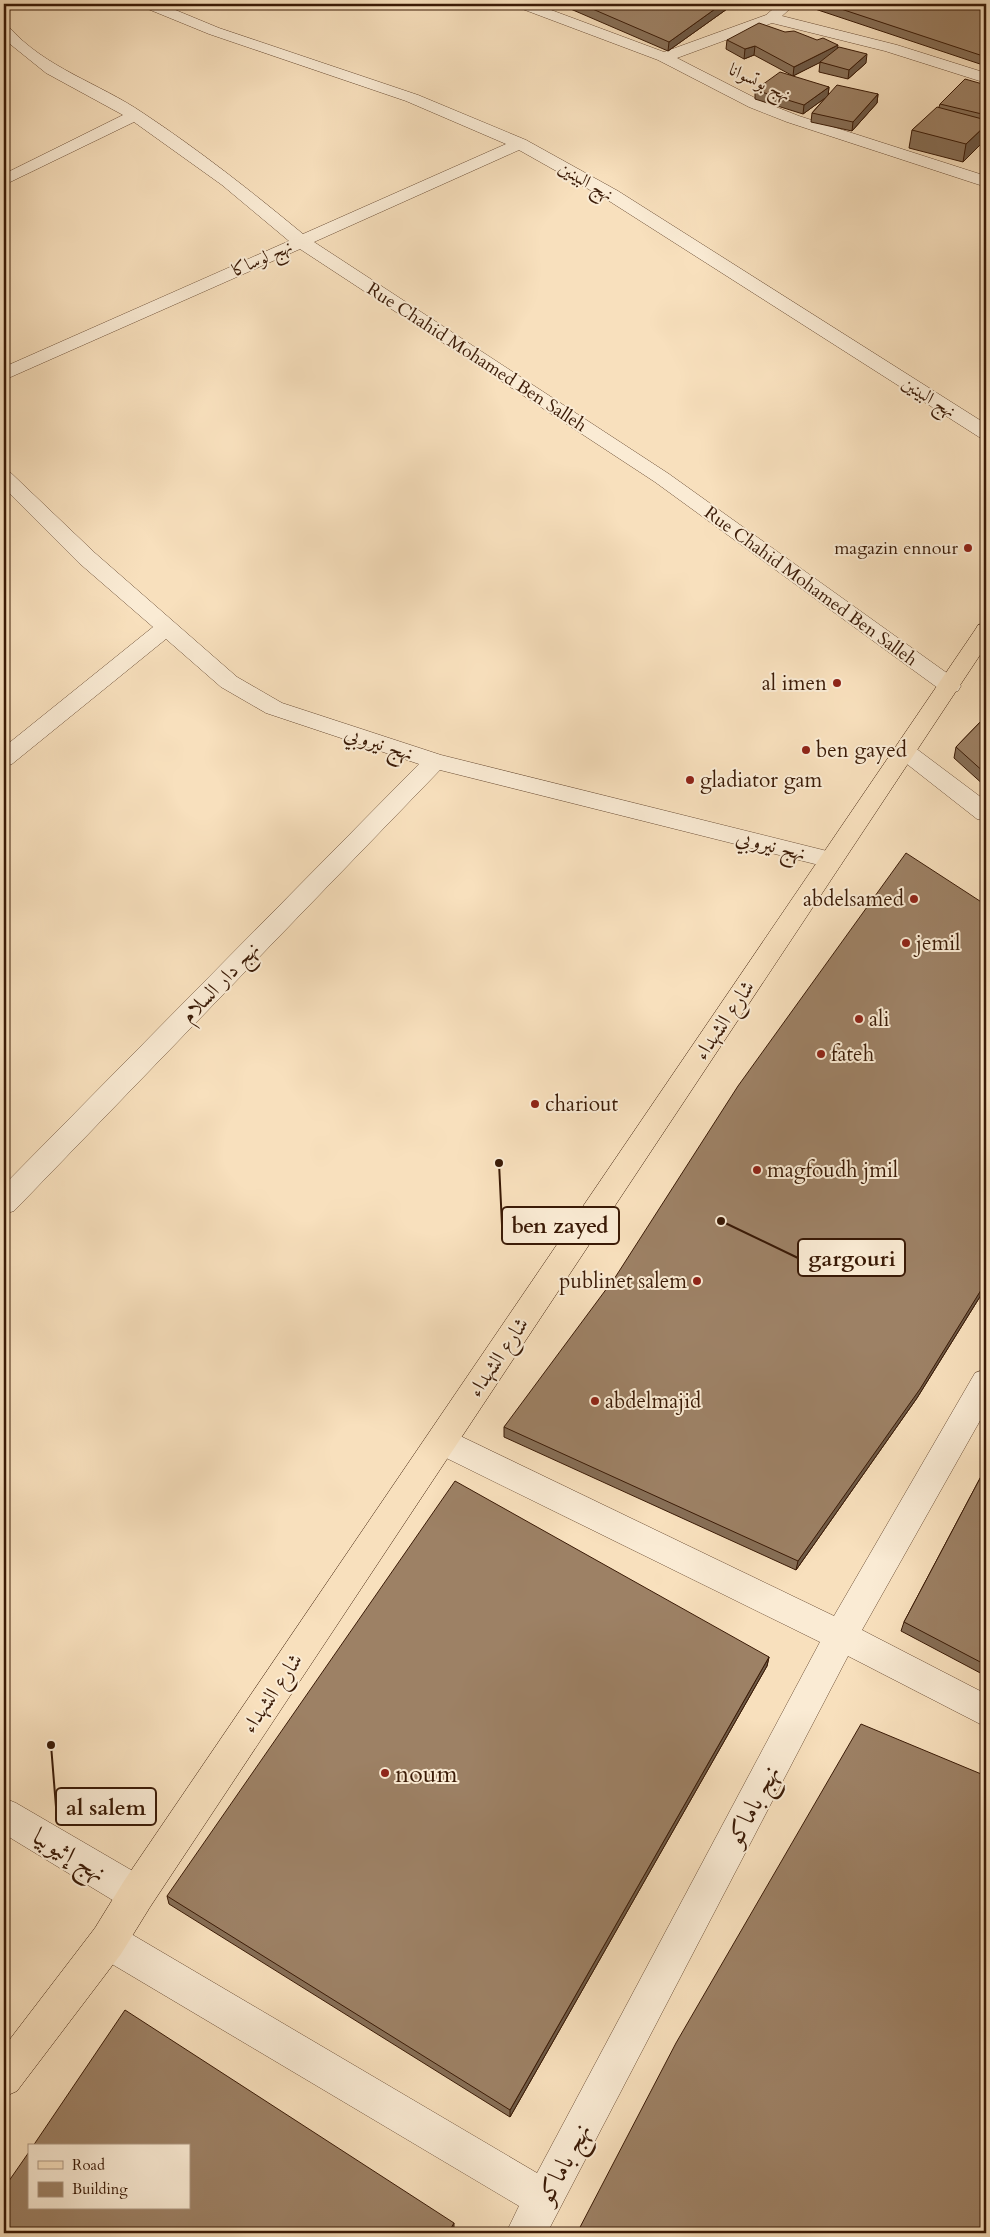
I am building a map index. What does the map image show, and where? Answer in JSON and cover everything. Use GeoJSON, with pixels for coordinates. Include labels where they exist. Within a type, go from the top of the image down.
{"type":"FeatureCollection","features":[{"type":"Feature","properties":{"kind":"main road","name":"شارع الشهداء"},"geometry":{"type":"LineString","coordinates":[[4,2078],[108,1941],[137,1894],[831,860],[906,752],[986,630]]}},
{"type":"Feature","properties":{"kind":"street","name":"نهج البينين"},"geometry":{"type":"LineString","coordinates":[[148,4],[214,31],[412,98],[520,144],[612,195],[986,433]]}},
{"type":"Feature","properties":{"kind":"street","name":"نهج بوتسوانا"},"geometry":{"type":"LineString","coordinates":[[522,4],[664,57],[755,104],[793,119],[986,182]]}},
{"type":"Feature","properties":{"kind":"street"},"geometry":{"type":"LineString","coordinates":[[664,57],[771,18],[788,4]]}},
{"type":"Feature","properties":{"kind":"street"},"geometry":{"type":"LineString","coordinates":[[771,18],[891,48],[986,78]]}},
{"type":"Feature","properties":{"kind":"street","name":"Rue Chahid Mohamed Ben Salleh"},"geometry":{"type":"LineString","coordinates":[[6,35],[52,70],[135,116],[228,181],[300,241],[662,478],[950,686]]}},
{"type":"Feature","properties":{"kind":"street"},"geometry":{"type":"LineString","coordinates":[[4,180],[135,116]]}},
{"type":"Feature","properties":{"kind":"street","name":"نهج لوساكا"},"geometry":{"type":"LineString","coordinates":[[4,374],[520,144]]}},
{"type":"Feature","properties":{"kind":"street","name":"نهج نيروبي"},"geometry":{"type":"LineString","coordinates":[[4,476],[87,558],[166,628],[229,682],[274,708],[436,761],[831,860]]}},
{"type":"Feature","properties":{"kind":"street"},"geometry":{"type":"LineString","coordinates":[[4,759],[166,628]]}},
{"type":"Feature","properties":{"kind":"street"},"geometry":{"type":"LineString","coordinates":[[906,752],[986,813]]}},
{"type":"Feature","properties":{"kind":"street","name":"نهج دار السلام"},"geometry":{"type":"LineString","coordinates":[[4,1203],[436,761]]}},
{"type":"Feature","properties":{"kind":"street","name":"نهج باماكو"},"geometry":{"type":"LineString","coordinates":[[526,2233],[841,1636],[986,1382]]}},
{"type":"Feature","properties":{"kind":"street"},"geometry":{"type":"LineString","coordinates":[[441,1441],[841,1636],[986,1711]]}},
{"type":"Feature","properties":{"kind":"street","name":"نهج إثيوبيا"},"geometry":{"type":"LineString","coordinates":[[4,1815],[137,1894]]}},
{"type":"Feature","properties":{"kind":"street"},"geometry":{"type":"LineString","coordinates":[[108,1941],[544,2199]]}},
{"type":"Feature","properties":{"kind":"building"},"geometry":{"type":"Polygon","coordinates":[[[581,4],[722,4],[669,42],[581,4]]]}},
{"type":"Feature","properties":{"kind":"building"},"geometry":{"type":"Polygon","coordinates":[[[826,4],[986,4],[986,57],[826,4]]]}},
{"type":"Feature","properties":{"kind":"building"},"geometry":{"type":"Polygon","coordinates":[[[759,23],[785,32],[794,31],[817,40],[823,38],[838,45],[794,67],[755,46],[745,49],[727,40],[759,23]]]}},
{"type":"Feature","properties":{"kind":"building"},"geometry":{"type":"Polygon","coordinates":[[[839,47],[867,54],[849,70],[820,62],[839,47]]]}},
{"type":"Feature","properties":{"kind":"building"},"geometry":{"type":"Polygon","coordinates":[[[780,72],[829,87],[804,105],[755,90],[780,72]]]}},
{"type":"Feature","properties":{"kind":"building"},"geometry":{"type":"Polygon","coordinates":[[[965,79],[986,85],[986,115],[940,104],[965,79]]]}},
{"type":"Feature","properties":{"kind":"building"},"geometry":{"type":"Polygon","coordinates":[[[837,85],[878,94],[853,122],[812,113],[837,85]]]}},
{"type":"Feature","properties":{"kind":"building"},"geometry":{"type":"Polygon","coordinates":[[[937,107],[986,120],[986,125],[966,144],[912,130],[937,107]]]}},
{"type":"Feature","properties":{"kind":"building"},"geometry":{"type":"Polygon","coordinates":[[[986,716],[986,774],[956,747],[986,716]]]}},
{"type":"Feature","properties":{"kind":"building"},"geometry":{"type":"Polygon","coordinates":[[[906,853],[986,905],[986,1282],[920,1389],[798,1561],[504,1427],[616,1276],[738,1086],[906,853]]]}},
{"type":"Feature","properties":{"kind":"building"},"geometry":{"type":"Polygon","coordinates":[[[986,1467],[986,1665],[904,1622],[986,1467]]]}},
{"type":"Feature","properties":{"kind":"building"},"geometry":{"type":"Polygon","coordinates":[[[455,1481],[769,1657],[510,2110],[167,1896],[455,1481]]]}},
{"type":"Feature","properties":{"kind":"building"},"geometry":{"type":"Polygon","coordinates":[[[861,1724],[986,1776],[986,2233],[577,2233],[676,2043],[861,1724]]]}},
{"type":"Feature","properties":{"kind":"building"},"geometry":{"type":"Polygon","coordinates":[[[125,2010],[454,2223],[448,2233],[4,2233],[4,2188],[28,2153],[28,2210],[190,2210],[190,2144],[34,2144],[125,2010]]]}},
{"type":"Feature","properties":{"kind":"place","name":"magazin ennour"},"geometry":{"type":"Point","coordinates":[968,548]}},
{"type":"Feature","properties":{"kind":"place","name":"al imen"},"geometry":{"type":"Point","coordinates":[837,683]}},
{"type":"Feature","properties":{"kind":"place","name":"ben gayed"},"geometry":{"type":"Point","coordinates":[806,750]}},
{"type":"Feature","properties":{"kind":"place","name":"gladiator gam"},"geometry":{"type":"Point","coordinates":[690,780]}},
{"type":"Feature","properties":{"kind":"place","name":"abdelsamed"},"geometry":{"type":"Point","coordinates":[914,899]}},
{"type":"Feature","properties":{"kind":"place","name":"jemil"},"geometry":{"type":"Point","coordinates":[906,943]}},
{"type":"Feature","properties":{"kind":"place","name":"ali"},"geometry":{"type":"Point","coordinates":[859,1019]}},
{"type":"Feature","properties":{"kind":"place","name":"fateh"},"geometry":{"type":"Point","coordinates":[821,1054]}},
{"type":"Feature","properties":{"kind":"place","name":"chariout"},"geometry":{"type":"Point","coordinates":[535,1104]}},
{"type":"Feature","properties":{"kind":"place","name":"ben zayed"},"geometry":{"type":"Point","coordinates":[499,1163]}},
{"type":"Feature","properties":{"kind":"place","name":"magfoudh jmil"},"geometry":{"type":"Point","coordinates":[757,1170]}},
{"type":"Feature","properties":{"kind":"place","name":"gargouri"},"geometry":{"type":"Point","coordinates":[721,1221]}},
{"type":"Feature","properties":{"kind":"place","name":"publinet salem"},"geometry":{"type":"Point","coordinates":[697,1281]}},
{"type":"Feature","properties":{"kind":"place","name":"abdelmajid"},"geometry":{"type":"Point","coordinates":[595,1401]}},
{"type":"Feature","properties":{"kind":"place","name":"al salem"},"geometry":{"type":"Point","coordinates":[51,1745]}},
{"type":"Feature","properties":{"kind":"place","name":"noum"},"geometry":{"type":"Point","coordinates":[385,1773]}}]}
